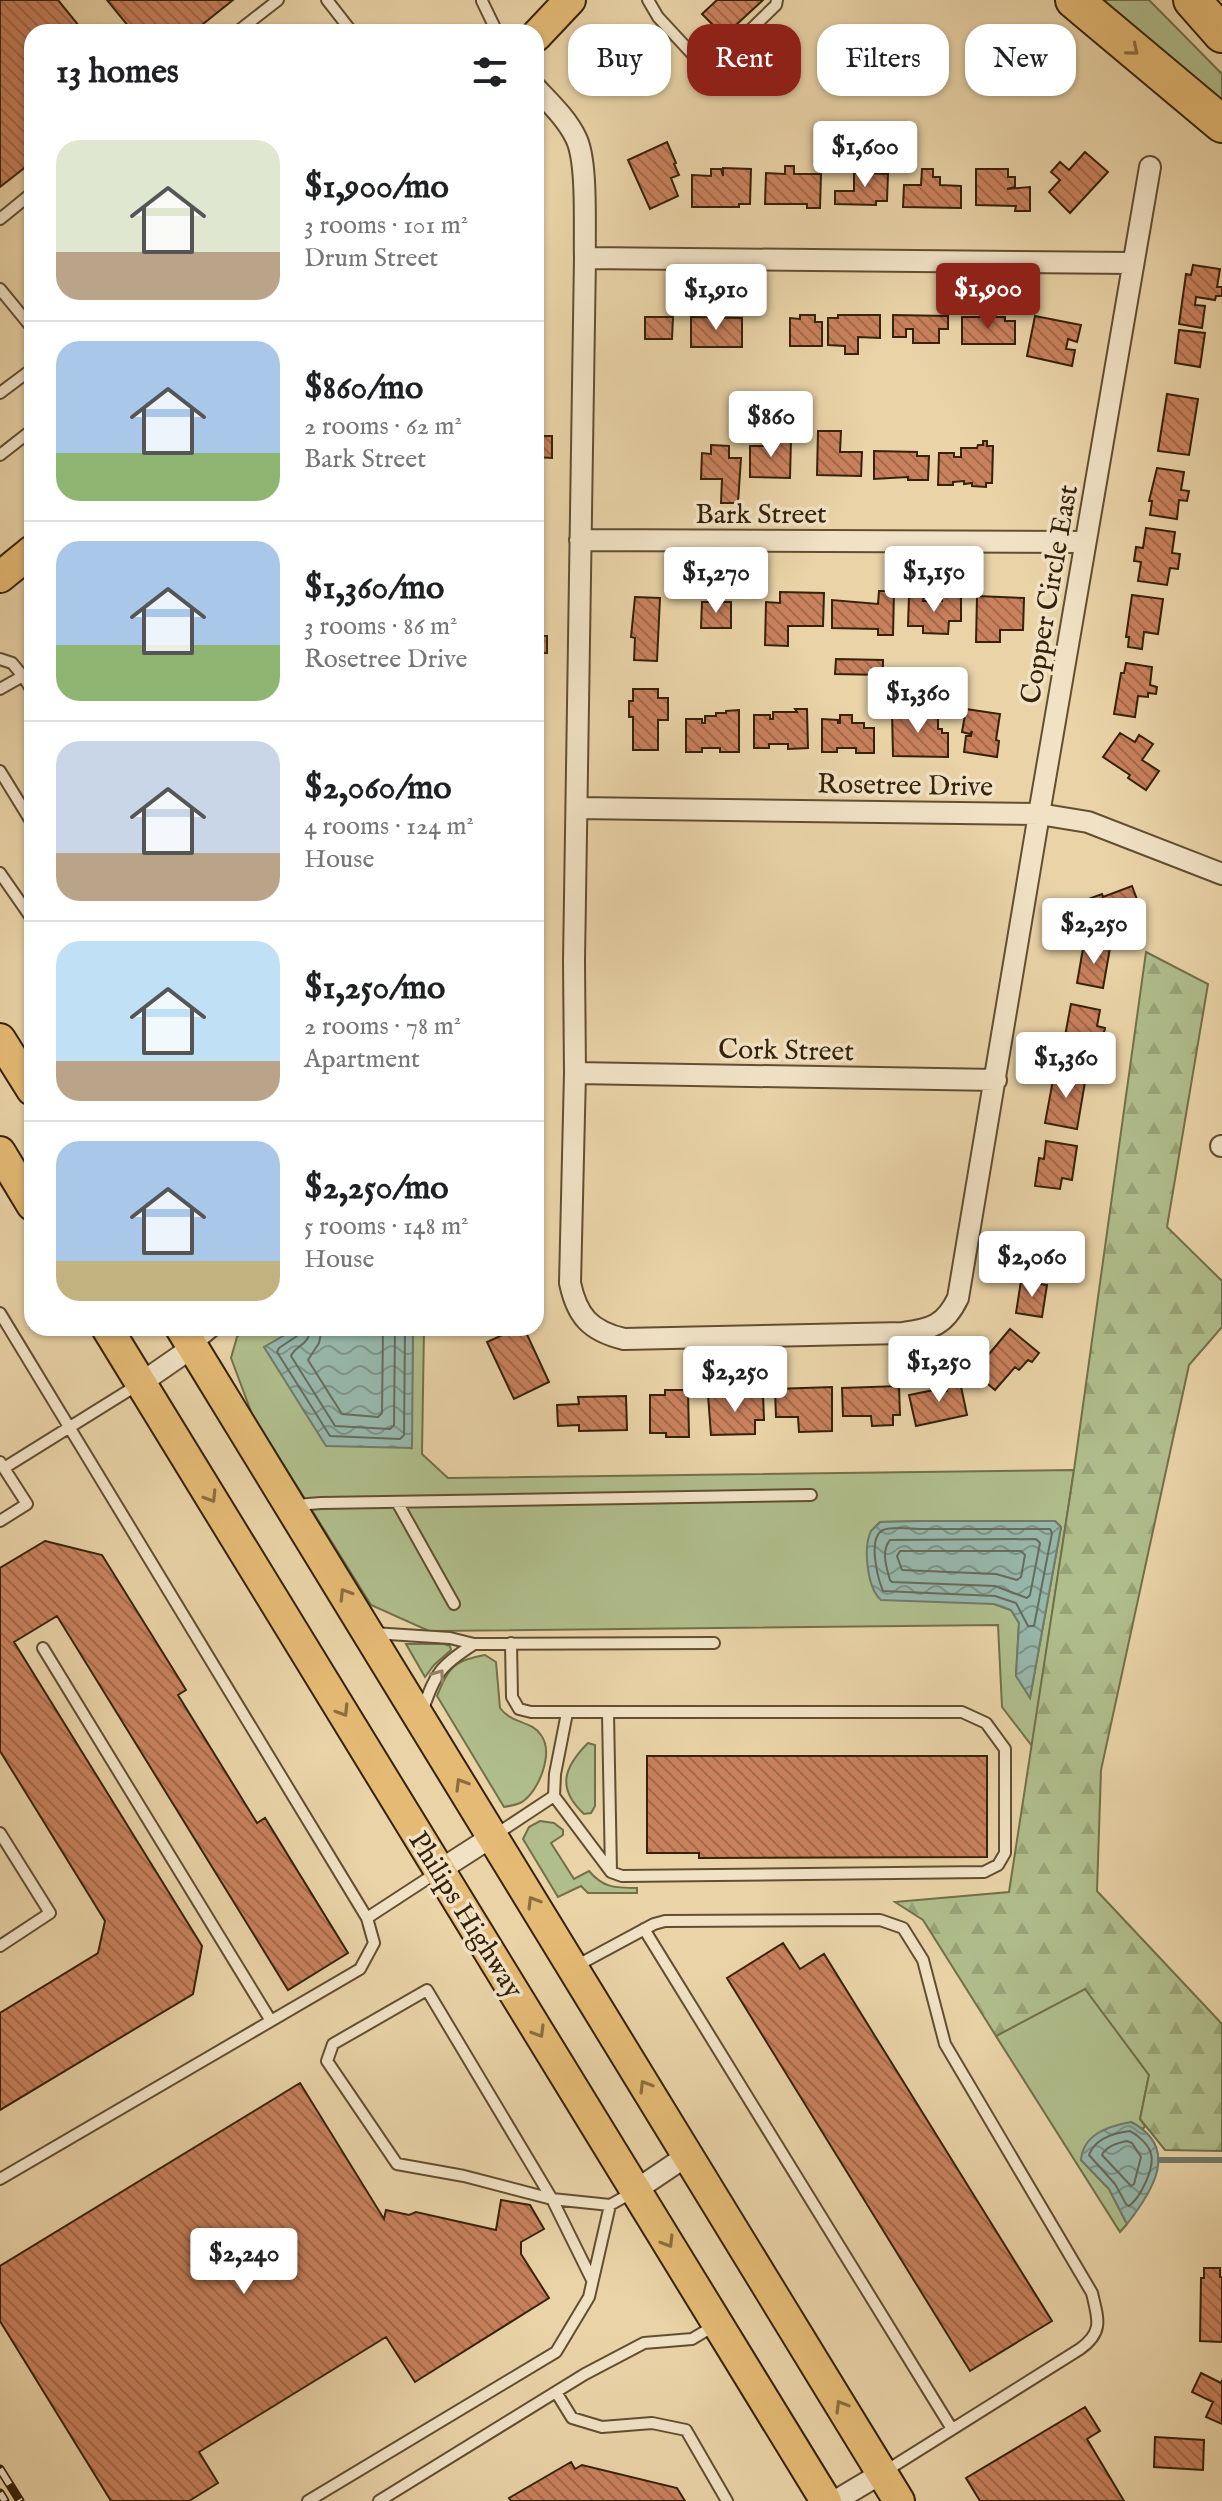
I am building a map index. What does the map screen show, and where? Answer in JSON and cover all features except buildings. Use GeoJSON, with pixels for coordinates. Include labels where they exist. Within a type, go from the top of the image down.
{"type":"FeatureCollection","features":[{"type":"Feature","properties":{"kind":"highway"},"geometry":{"type":"LineString","coordinates":[[1074,0],[1222,124]]}},
{"type":"Feature","properties":{"kind":"highway"},"geometry":{"type":"LineString","coordinates":[[1192,0],[1222,34]]}},
{"type":"Feature","properties":{"kind":"main road"},"geometry":{"type":"LineString","coordinates":[[544,28],[570,0]]}},
{"type":"Feature","properties":{"kind":"main road"},"geometry":{"type":"LineString","coordinates":[[0,577],[24,558]]}},
{"type":"Feature","properties":{"kind":"main road"},"geometry":{"type":"LineString","coordinates":[[0,1039],[24,1077]]}},
{"type":"Feature","properties":{"kind":"main road"},"geometry":{"type":"LineString","coordinates":[[0,1152],[24,1192]]}},
{"type":"Feature","properties":{"kind":"main road","name":"Philips Highway"},"geometry":{"type":"LineString","coordinates":[[112,1336],[826,2501]]}},
{"type":"Feature","properties":{"kind":"main road"},"geometry":{"type":"LineString","coordinates":[[187,1338],[899,2501]]}},
{"type":"Feature","properties":{"kind":"street"},"geometry":{"type":"LineString","coordinates":[[544,97],[566,122],[579,145],[582,162],[585,258],[575,1073]]}},
{"type":"Feature","properties":{"kind":"street","name":"Copper Circle East"},"geometry":{"type":"LineString","coordinates":[[575,1073],[570,1283],[573,1299],[591,1326],[624,1339],[903,1333],[937,1325],[951,1314],[958,1298],[996,1080],[1150,167]]}},
{"type":"Feature","properties":{"kind":"street"},"geometry":{"type":"LineString","coordinates":[[585,258],[1133,263]]}},
{"type":"Feature","properties":{"kind":"street","name":"Bark Street"},"geometry":{"type":"LineString","coordinates":[[580,540],[1085,542]]}},
{"type":"Feature","properties":{"kind":"street","name":"Rosetree Drive"},"geometry":{"type":"LineString","coordinates":[[577,808],[1039,814],[1088,822],[1222,874]]}},
{"type":"Feature","properties":{"kind":"street","name":"Cork Street"},"geometry":{"type":"LineString","coordinates":[[575,1073],[996,1080]]}},
{"type":"Feature","properties":{"kind":"street"},"geometry":{"type":"LineString","coordinates":[[141,1383],[187,1338]]}},
{"type":"Feature","properties":{"kind":"street"},"geometry":{"type":"LineString","coordinates":[[440,1870],[493,1836]]}},
{"type":"Feature","properties":{"kind":"street"},"geometry":{"type":"LineString","coordinates":[[636,2190],[688,2155]]}},
{"type":"Feature","properties":{"kind":"street"},"geometry":{"type":"LineString","coordinates":[[835,2501],[882,2473]]}},
{"type":"Feature","properties":{"kind":"lane"},"geometry":{"type":"LineString","coordinates":[[247,24],[278,0]]}},
{"type":"Feature","properties":{"kind":"lane"},"geometry":{"type":"LineString","coordinates":[[482,0],[493,24]]}},
{"type":"Feature","properties":{"kind":"lane"},"geometry":{"type":"LineString","coordinates":[[665,0],[651,5],[708,71],[776,5],[777,0]]}},
{"type":"Feature","properties":{"kind":"lane"},"geometry":{"type":"LineString","coordinates":[[329,1],[346,24]]}},
{"type":"Feature","properties":{"kind":"lane"},"geometry":{"type":"LineString","coordinates":[[0,219],[24,200]]}},
{"type":"Feature","properties":{"kind":"lane"},"geometry":{"type":"LineString","coordinates":[[0,289],[24,318]]}},
{"type":"Feature","properties":{"kind":"lane"},"geometry":{"type":"LineString","coordinates":[[0,393],[24,375]]}},
{"type":"Feature","properties":{"kind":"lane"},"geometry":{"type":"LineString","coordinates":[[0,455],[24,436]]}},
{"type":"Feature","properties":{"kind":"lane"},"geometry":{"type":"LineString","coordinates":[[0,659],[12,663],[23,676],[0,689]]}},
{"type":"Feature","properties":{"kind":"lane"},"geometry":{"type":"LineString","coordinates":[[0,771],[24,810]]}},
{"type":"Feature","properties":{"kind":"lane"},"geometry":{"type":"LineString","coordinates":[[0,873],[24,908]]}},
{"type":"Feature","properties":{"kind":"lane"},"geometry":{"type":"LineString","coordinates":[[0,1313],[367,1918],[374,1943],[360,1969],[0,2179]]}},
{"type":"Feature","properties":{"kind":"lane"},"geometry":{"type":"LineString","coordinates":[[0,1521],[27,1504],[2,1465],[141,1383]]}},
{"type":"Feature","properties":{"kind":"lane"},"geometry":{"type":"LineString","coordinates":[[290,1506],[811,1495]]}},
{"type":"Feature","properties":{"kind":"lane"},"geometry":{"type":"LineString","coordinates":[[397,1502],[454,1604]]}},
{"type":"Feature","properties":{"kind":"lane"},"geometry":{"type":"LineString","coordinates":[[369,1633],[450,1638],[474,1644],[714,1643]]}},
{"type":"Feature","properties":{"kind":"lane"},"geometry":{"type":"LineString","coordinates":[[511,1643],[512,1697],[519,1709],[531,1712],[962,1712],[986,1723],[1005,1749],[1005,1853],[998,1865],[984,1872],[622,1876],[611,1872],[554,1796],[555,1774],[567,1713]]}},
{"type":"Feature","properties":{"kind":"lane"},"geometry":{"type":"LineString","coordinates":[[420,1717],[435,1676],[454,1657],[474,1644]]}},
{"type":"Feature","properties":{"kind":"lane"},"geometry":{"type":"LineString","coordinates":[[43,1648],[271,2021]]}},
{"type":"Feature","properties":{"kind":"lane"},"geometry":{"type":"LineString","coordinates":[[608,1713],[611,1872]]}},
{"type":"Feature","properties":{"kind":"lane"},"geometry":{"type":"LineString","coordinates":[[493,1836],[554,1796]]}},
{"type":"Feature","properties":{"kind":"lane"},"geometry":{"type":"LineString","coordinates":[[0,1833],[50,1913],[0,1946]]}},
{"type":"Feature","properties":{"kind":"lane"},"geometry":{"type":"LineString","coordinates":[[367,1918],[440,1870]]}},
{"type":"Feature","properties":{"kind":"lane"},"geometry":{"type":"LineString","coordinates":[[573,1968],[644,1929],[665,1921],[880,1920],[903,1928],[923,1960],[945,2044],[1092,2293],[1098,2328],[1091,2341],[882,2473]]}},
{"type":"Feature","properties":{"kind":"lane"},"geometry":{"type":"LineString","coordinates":[[644,1929],[952,2429]]}},
{"type":"Feature","properties":{"kind":"lane"},"geometry":{"type":"LineString","coordinates":[[592,2280],[552,2199],[427,1990],[333,2044],[327,2061],[397,2164],[464,2176],[552,2199],[610,2205],[636,2190]]}},
{"type":"Feature","properties":{"kind":"lane"},"geometry":{"type":"LineString","coordinates":[[308,2501],[556,2352],[589,2297],[610,2205]]}},
{"type":"Feature","properties":{"kind":"lane"},"geometry":{"type":"LineString","coordinates":[[379,2501],[556,2392],[644,2343],[692,2339],[718,2324]]}},
{"type":"Feature","properties":{"kind":"lane"},"geometry":{"type":"LineString","coordinates":[[556,2392],[572,2418],[602,2427],[652,2423],[686,2430],[727,2501]]}},
{"type":"Feature","properties":{"kind":"green space"},"geometry":{"type":"Polygon","coordinates":[[[1098,0],[1149,0],[1222,74],[1222,104],[1098,0]]]}},
{"type":"Feature","properties":{"kind":"green space"},"geometry":{"type":"Polygon","coordinates":[[[1146,952],[1208,984],[1167,1227],[1222,1281],[1222,1327],[1189,1365],[1101,1770],[1097,1891],[1222,2024],[1222,2151],[1165,2150],[1140,2119],[1149,2075],[1085,1989],[996,2036],[923,1920],[895,1902],[1009,1892],[1074,1470],[1146,952]]]}},
{"type":"Feature","properties":{"kind":"green space"},"geometry":{"type":"Polygon","coordinates":[[[238,1336],[284,1336],[265,1347],[411,1448],[413,1336],[424,1336],[422,1454],[448,1478],[1074,1470],[1032,1746],[1002,1707],[998,1625],[429,1631],[371,1605],[252,1414],[231,1358],[238,1336]],[[922,1521],[880,1522],[871,1531],[994,1604],[1011,1610],[1019,1623],[1016,1675],[1030,1697],[1061,1527],[1055,1521],[922,1521]]]}},
{"type":"Feature","properties":{"kind":"green space"},"geometry":{"type":"Polygon","coordinates":[[[406,1644],[444,1644],[451,1650],[425,1677],[406,1644]]]}},
{"type":"Feature","properties":{"kind":"green space"},"geometry":{"type":"Polygon","coordinates":[[[485,1655],[496,1662],[500,1708],[510,1717],[537,1730],[545,1743],[543,1771],[534,1789],[522,1802],[504,1807],[437,1696],[454,1666],[466,1659],[485,1655]]]}},
{"type":"Feature","properties":{"kind":"green space"},"geometry":{"type":"Polygon","coordinates":[[[588,1743],[595,1745],[595,1806],[591,1813],[584,1814],[569,1795],[566,1778],[573,1761],[588,1743]]]}},
{"type":"Feature","properties":{"kind":"green space"},"geometry":{"type":"Polygon","coordinates":[[[540,1821],[554,1823],[563,1830],[563,1835],[551,1843],[574,1879],[589,1871],[605,1884],[637,1888],[637,1893],[588,1893],[581,1886],[558,1897],[523,1839],[529,1827],[540,1821]]]}},
{"type":"Feature","properties":{"kind":"green space"},"geometry":{"type":"Polygon","coordinates":[[[1085,1988],[1149,2075],[1140,2119],[1145,2126],[1143,2129],[1131,2122],[1081,2160],[1109,2189],[1127,2224],[1120,2232],[996,2036],[1085,1988]]]}},
{"type":"Feature","properties":{"kind":"water"},"geometry":{"type":"Polygon","coordinates":[[[283,1336],[413,1336],[412,1448],[326,1446],[264,1347],[283,1336]]]}},
{"type":"Feature","properties":{"kind":"water"},"geometry":{"type":"Polygon","coordinates":[[[1055,1521],[1061,1527],[1030,1698],[1016,1676],[1019,1623],[1011,1610],[994,1604],[881,1600],[876,1594],[868,1567],[867,1547],[871,1531],[880,1522],[1055,1521]]]}},
{"type":"Feature","properties":{"kind":"water"},"geometry":{"type":"Polygon","coordinates":[[[1131,2122],[1155,2144],[1158,2157],[1152,2185],[1127,2224],[1109,2189],[1081,2160],[1087,2144],[1098,2133],[1131,2122]]]}},
{"type":"Feature","properties":{"kind":"waterway"},"geometry":{"type":"LineString","coordinates":[[1160,2160],[1222,2160]]}},
{"type":"Feature","properties":{"kind":"railway"},"geometry":{"type":"LineString","coordinates":[[0,2469],[20,2501]]}},
{"type":"Feature","properties":{"kind":"railway"},"geometry":{"type":"LineString","coordinates":[[0,2493],[5,2501]]}}]}
